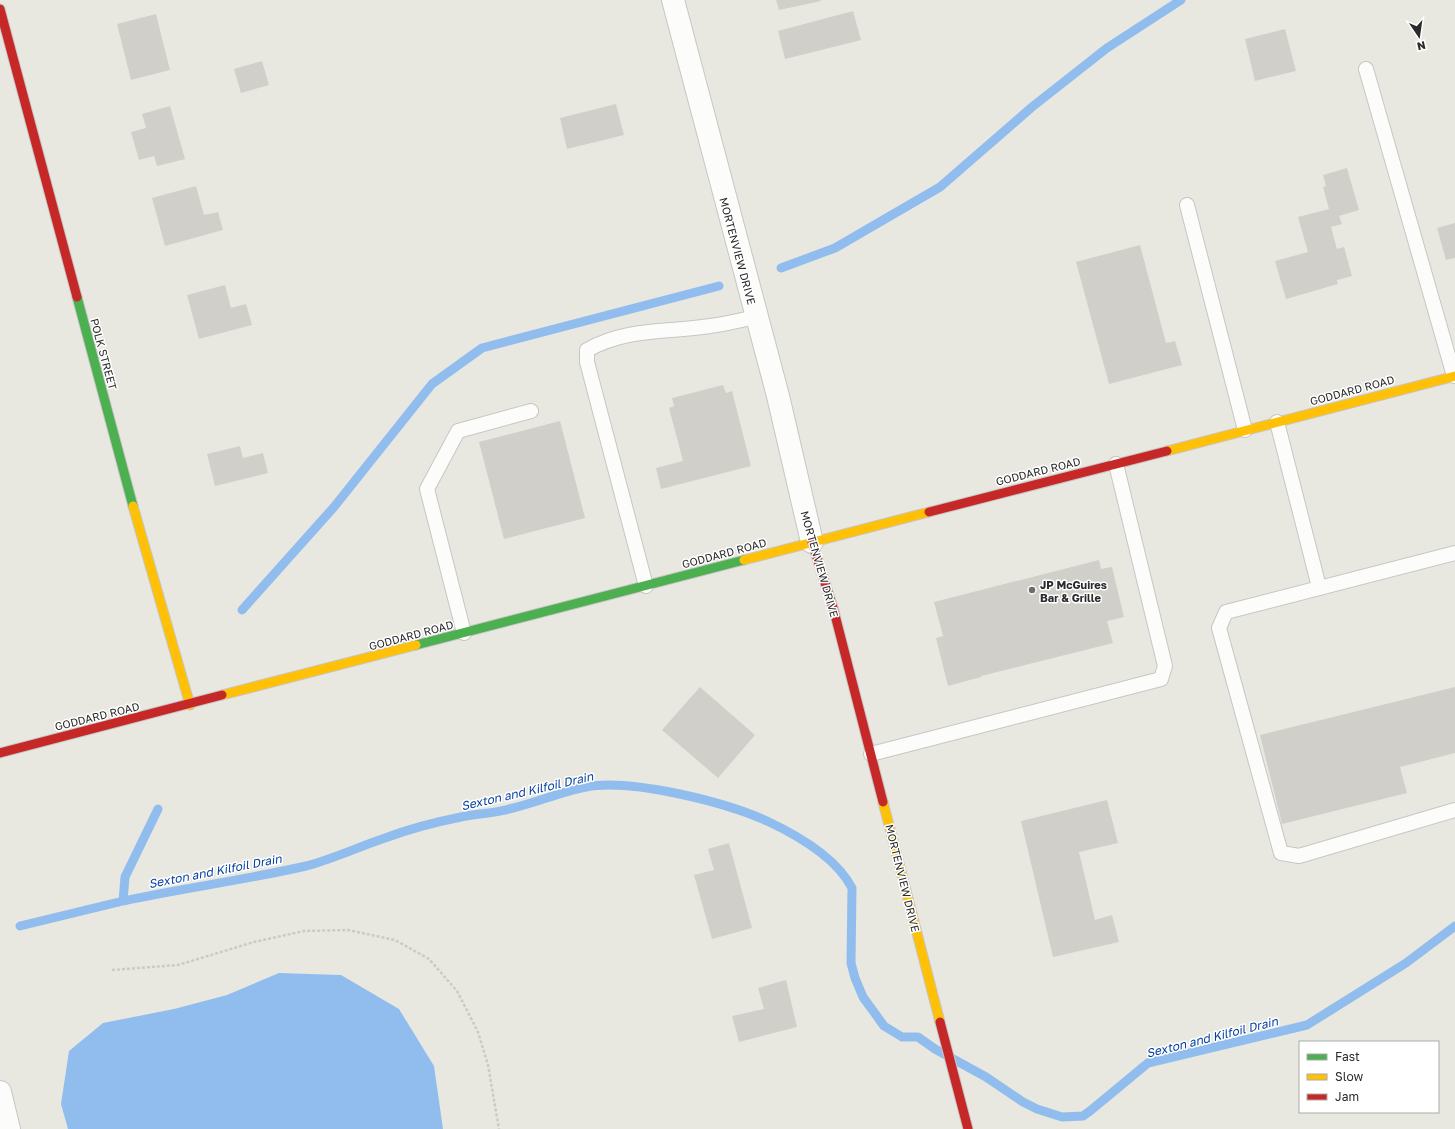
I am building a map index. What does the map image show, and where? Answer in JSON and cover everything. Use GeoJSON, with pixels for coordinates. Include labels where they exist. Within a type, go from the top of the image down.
{"type":"FeatureCollection","features":[{"type":"Feature","properties":{"kind":"main road","name":"POLK STREET"},"geometry":{"type":"LineString","coordinates":[[0,9],[144,549],[190,704]]}},
{"type":"Feature","properties":{"kind":"main road","name":"GODDARD ROAD"},"geometry":{"type":"LineString","coordinates":[[0,753],[1454,376]]}},
{"type":"Feature","properties":{"kind":"main road","name":"MORTENVIEW DRIVE"},"geometry":{"type":"LineString","coordinates":[[812,542],[834,611],[968,1129]]}},
{"type":"Feature","properties":{"kind":"street","name":"MORTENVIEW DRIVE"},"geometry":{"type":"LineString","coordinates":[[672,0],[778,396],[812,542]]}},
{"type":"Feature","properties":{"kind":"street"},"geometry":{"type":"LineString","coordinates":[[0,1092],[9,1129]]}},
{"type":"Feature","properties":{"kind":"lane"},"geometry":{"type":"LineString","coordinates":[[1366,69],[1454,376]]}},
{"type":"Feature","properties":{"kind":"lane"},"geometry":{"type":"LineString","coordinates":[[1187,205],[1245,430]]}},
{"type":"Feature","properties":{"kind":"lane"},"geometry":{"type":"LineString","coordinates":[[646,586],[587,362],[587,350],[601,342],[638,332],[710,326],[756,317]]}},
{"type":"Feature","properties":{"kind":"lane"},"geometry":{"type":"LineString","coordinates":[[464,633],[427,489],[458,431],[532,411]]}},
{"type":"Feature","properties":{"kind":"lane"},"geometry":{"type":"LineString","coordinates":[[1277,422],[1319,587]]}},
{"type":"Feature","properties":{"kind":"lane"},"geometry":{"type":"LineString","coordinates":[[871,754],[1161,679],[1165,666],[1116,464]]}},
{"type":"Feature","properties":{"kind":"lane"},"geometry":{"type":"LineString","coordinates":[[1455,553],[1226,612],[1219,628],[1281,853],[1299,856],[1455,810]]}},
{"type":"Feature","properties":{"kind":"path"},"geometry":{"type":"LineString","coordinates":[[112,970],[178,965],[254,942],[304,931],[348,930],[396,940],[430,959],[457,991],[478,1032],[488,1065],[499,1129]]}},
{"type":"Feature","properties":{"kind":"water"},"geometry":{"type":"Polygon","coordinates":[[[279,973],[341,975],[399,1009],[434,1066],[443,1129],[68,1129],[61,1104],[69,1051],[103,1023],[174,1009],[227,995],[279,973]]]}},
{"type":"Feature","properties":{"kind":"building"},"geometry":{"type":"Polygon","coordinates":[[[776,0],[821,0],[821,1],[779,10],[776,0]]]}},
{"type":"Feature","properties":{"kind":"building"},"geometry":{"type":"Polygon","coordinates":[[[853,11],[861,40],[785,59],[778,31],[853,11]]]}},
{"type":"Feature","properties":{"kind":"building"},"geometry":{"type":"Polygon","coordinates":[[[156,14],[170,70],[131,80],[117,24],[156,14]]]}},
{"type":"Feature","properties":{"kind":"building"},"geometry":{"type":"Polygon","coordinates":[[[1285,29],[1296,71],[1255,81],[1245,39],[1285,29]]]}},
{"type":"Feature","properties":{"kind":"building"},"geometry":{"type":"Polygon","coordinates":[[[262,61],[269,85],[241,93],[234,69],[262,61]]]}},
{"type":"Feature","properties":{"kind":"building"},"geometry":{"type":"Polygon","coordinates":[[[616,104],[624,135],[567,149],[560,118],[616,104]]]}},
{"type":"Feature","properties":{"kind":"building"},"geometry":{"type":"Polygon","coordinates":[[[170,106],[185,159],[157,166],[154,156],[139,160],[131,132],[146,128],[142,114],[170,106]]]}},
{"type":"Feature","properties":{"kind":"building"},"geometry":{"type":"Polygon","coordinates":[[[1347,168],[1359,210],[1339,216],[1342,224],[1331,227],[1337,249],[1344,247],[1352,276],[1337,280],[1338,284],[1286,299],[1275,261],[1308,252],[1298,217],[1329,209],[1323,187],[1326,186],[1323,175],[1347,168]]]}},
{"type":"Feature","properties":{"kind":"building"},"geometry":{"type":"Polygon","coordinates":[[[196,186],[204,215],[218,212],[223,230],[165,246],[152,198],[196,186]]]}},
{"type":"Feature","properties":{"kind":"building"},"geometry":{"type":"Polygon","coordinates":[[[1455,223],[1455,258],[1446,260],[1437,228],[1455,223]]]}},
{"type":"Feature","properties":{"kind":"building"},"geometry":{"type":"Polygon","coordinates":[[[1140,245],[1166,343],[1175,341],[1182,365],[1109,384],[1076,262],[1140,245]]]}},
{"type":"Feature","properties":{"kind":"building"},"geometry":{"type":"Polygon","coordinates":[[[225,285],[231,308],[246,304],[252,325],[199,339],[187,295],[225,285]]]}},
{"type":"Feature","properties":{"kind":"building"},"geometry":{"type":"Polygon","coordinates":[[[723,385],[726,393],[732,391],[751,466],[661,489],[656,468],[683,461],[669,408],[674,406],[672,398],[723,385]]]}},
{"type":"Feature","properties":{"kind":"building"},"geometry":{"type":"Polygon","coordinates":[[[560,421],[585,518],[504,539],[479,442],[560,421]]]}},
{"type":"Feature","properties":{"kind":"building"},"geometry":{"type":"Polygon","coordinates":[[[240,446],[243,458],[263,453],[268,473],[215,486],[207,454],[240,446]]]}},
{"type":"Feature","properties":{"kind":"building"},"geometry":{"type":"Polygon","coordinates":[[[1099,560],[1101,569],[1112,567],[1124,617],[1107,621],[1113,643],[981,676],[948,686],[936,638],[943,636],[934,602],[1099,560]]]}},
{"type":"Feature","properties":{"kind":"building"},"geometry":{"type":"Polygon","coordinates":[[[700,687],[755,735],[718,778],[662,730],[700,687]]]}},
{"type":"Feature","properties":{"kind":"building"},"geometry":{"type":"Polygon","coordinates":[[[1455,687],[1455,753],[1400,767],[1407,793],[1282,824],[1260,735],[1455,687]]]}},
{"type":"Feature","properties":{"kind":"building"},"geometry":{"type":"Polygon","coordinates":[[[1107,800],[1118,843],[1079,852],[1095,920],[1112,915],[1119,942],[1053,957],[1021,821],[1107,800]]]}},
{"type":"Feature","properties":{"kind":"building"},"geometry":{"type":"Polygon","coordinates":[[[729,843],[752,928],[712,939],[694,875],[714,870],[708,849],[729,843]]]}},
{"type":"Feature","properties":{"kind":"building"},"geometry":{"type":"Polygon","coordinates":[[[786,980],[797,1027],[739,1042],[732,1016],[764,1009],[758,988],[786,980]]]}},
{"type":"Feature","properties":{"kind":"waterway"},"geometry":{"type":"LineString","coordinates":[[781,268],[835,248],[940,187],[1032,107],[1107,48],[1181,0]]}},
{"type":"Feature","properties":{"kind":"waterway"},"geometry":{"type":"LineString","coordinates":[[242,610],[334,507],[432,384],[482,348],[719,286]]}},
{"type":"Feature","properties":{"kind":"waterway","name":"Sexton and Kilfoil Drain"},"geometry":{"type":"LineString","coordinates":[[20,926],[123,901],[306,866],[423,826],[461,817],[503,810],[586,787],[605,785],[652,789],[727,806],[767,821],[791,833],[815,848],[836,866],[852,888],[851,963],[855,978],[863,997],[884,1026],[902,1037],[918,1037],[935,1049],[986,1077],[1023,1102],[1037,1109],[1062,1117],[1083,1116],[1148,1063],[1307,1025],[1406,963],[1455,926]]}},
{"type":"Feature","properties":{"kind":"waterway"},"geometry":{"type":"LineString","coordinates":[[123,901],[125,877],[158,809]]}},
{"type":"Feature","properties":{"kind":"traffic: fast"},"geometry":{"type":"LineString","coordinates":[[77,297],[133,506]]}},
{"type":"Feature","properties":{"kind":"traffic: fast"},"geometry":{"type":"LineString","coordinates":[[416,645],[744,560]]}},
{"type":"Feature","properties":{"kind":"traffic: slow"},"geometry":{"type":"LineString","coordinates":[[1167,451],[1455,376]]}},
{"type":"Feature","properties":{"kind":"traffic: slow"},"geometry":{"type":"LineString","coordinates":[[133,506],[190,705]]}},
{"type":"Feature","properties":{"kind":"traffic: slow"},"geometry":{"type":"LineString","coordinates":[[744,560],[929,512]]}},
{"type":"Feature","properties":{"kind":"traffic: slow"},"geometry":{"type":"LineString","coordinates":[[222,695],[416,645]]}},
{"type":"Feature","properties":{"kind":"traffic: slow"},"geometry":{"type":"LineString","coordinates":[[883,802],[940,1022]]}},
{"type":"Feature","properties":{"kind":"traffic: jam"},"geometry":{"type":"LineString","coordinates":[[0,9],[77,297]]}},
{"type":"Feature","properties":{"kind":"traffic: jam"},"geometry":{"type":"LineString","coordinates":[[929,512],[1167,451]]}},
{"type":"Feature","properties":{"kind":"traffic: jam"},"geometry":{"type":"LineString","coordinates":[[812,542],[834,611],[883,802]]}},
{"type":"Feature","properties":{"kind":"traffic: jam"},"geometry":{"type":"LineString","coordinates":[[0,753],[222,695]]}},
{"type":"Feature","properties":{"kind":"traffic: jam"},"geometry":{"type":"LineString","coordinates":[[940,1022],[968,1129]]}},
{"type":"Feature","properties":{"kind":"place","name":"JP McGuires Bar & Grille"},"geometry":{"type":"Point","coordinates":[1032,590]}}]}
